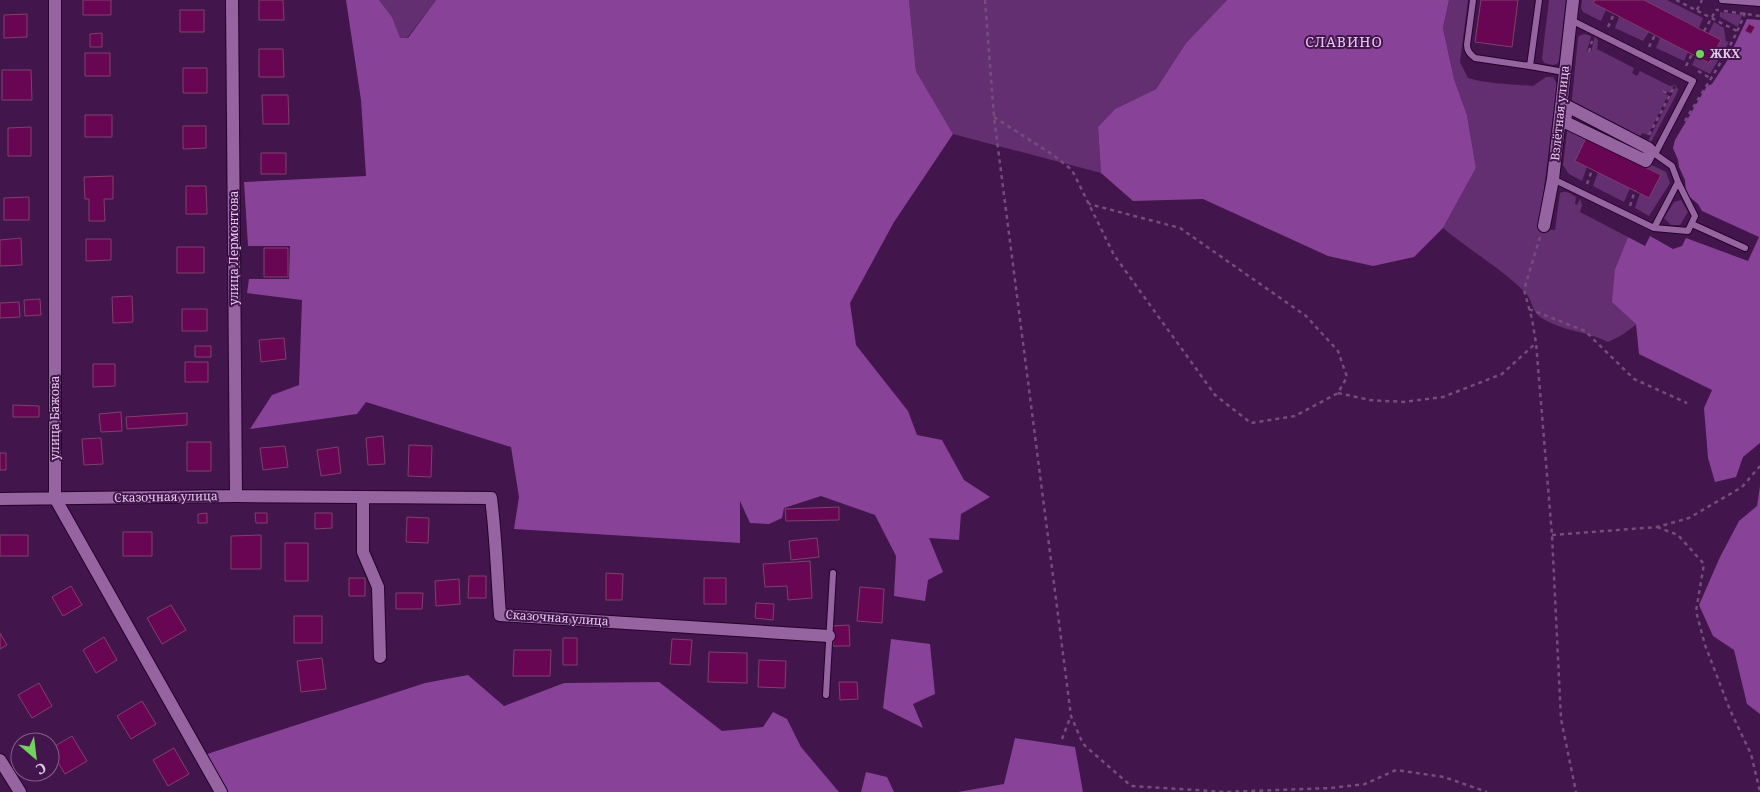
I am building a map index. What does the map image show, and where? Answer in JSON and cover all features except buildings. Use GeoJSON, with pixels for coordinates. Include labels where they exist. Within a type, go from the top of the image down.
{"type":"FeatureCollection","features":[{"type":"Feature","properties":{"kind":"street","name":"улица Бажова"},"geometry":{"type":"LineString","coordinates":[[55,0],[55,498],[221,792]]}},
{"type":"Feature","properties":{"kind":"street","name":"улица Лермонтова"},"geometry":{"type":"LineString","coordinates":[[232,0],[236,496]]}},
{"type":"Feature","properties":{"kind":"street","name":"Взлётная улица"},"geometry":{"type":"LineString","coordinates":[[1544,226],[1553,179],[1573,0]]}},
{"type":"Feature","properties":{"kind":"street"},"geometry":{"type":"LineString","coordinates":[[1567,106],[1644,146],[1651,151],[1646,161],[1565,122],[1567,106]]}},
{"type":"Feature","properties":{"kind":"street","name":"Сказочная улица"},"geometry":{"type":"LineString","coordinates":[[0,500],[236,496],[492,498],[500,615],[829,636]]}},
{"type":"Feature","properties":{"kind":"street"},"geometry":{"type":"LineString","coordinates":[[363,497],[363,552],[378,587],[380,657]]}},
{"type":"Feature","properties":{"kind":"street"},"geometry":{"type":"LineString","coordinates":[[0,760],[20,792]]}},
{"type":"Feature","properties":{"kind":"lane"},"geometry":{"type":"LineString","coordinates":[[1473,0],[1467,46],[1470,55],[1475,58],[1564,72]]}},
{"type":"Feature","properties":{"kind":"lane"},"geometry":{"type":"LineString","coordinates":[[1530,66],[1539,0]]}},
{"type":"Feature","properties":{"kind":"lane"},"geometry":{"type":"LineString","coordinates":[[1722,0],[1760,3]]}},
{"type":"Feature","properties":{"kind":"lane"},"geometry":{"type":"LineString","coordinates":[[1553,179],[1654,228],[1688,231],[1695,216],[1672,166],[1655,154],[1693,81],[1571,20]]}},
{"type":"Feature","properties":{"kind":"lane"},"geometry":{"type":"LineString","coordinates":[[1654,228],[1678,182]]}},
{"type":"Feature","properties":{"kind":"lane"},"geometry":{"type":"LineString","coordinates":[[1692,224],[1745,248]]}},
{"type":"Feature","properties":{"kind":"lane"},"geometry":{"type":"LineString","coordinates":[[826,695],[833,573]]}},
{"type":"Feature","properties":{"kind":"path"},"geometry":{"type":"LineString","coordinates":[[985,0],[994,117],[1071,716],[1083,744],[1131,786],[1225,792],[1331,788],[1365,784],[1396,770],[1444,777],[1487,792]]}},
{"type":"Feature","properties":{"kind":"path"},"geometry":{"type":"LineString","coordinates":[[1676,0],[1737,31]]}},
{"type":"Feature","properties":{"kind":"path"},"geometry":{"type":"LineString","coordinates":[[1697,10],[1702,0]]}},
{"type":"Feature","properties":{"kind":"path"},"geometry":{"type":"LineString","coordinates":[[1704,31],[1716,10],[1760,16]]}},
{"type":"Feature","properties":{"kind":"path"},"geometry":{"type":"LineString","coordinates":[[1608,27],[1614,14]]}},
{"type":"Feature","properties":{"kind":"path"},"geometry":{"type":"LineString","coordinates":[[1681,127],[1741,24]]}},
{"type":"Feature","properties":{"kind":"path"},"geometry":{"type":"LineString","coordinates":[[1650,47],[1655,35]]}},
{"type":"Feature","properties":{"kind":"path"},"geometry":{"type":"LineString","coordinates":[[1686,66],[1692,54]]}},
{"type":"Feature","properties":{"kind":"path"},"geometry":{"type":"LineString","coordinates":[[1644,146],[1675,85]]}},
{"type":"Feature","properties":{"kind":"path"},"geometry":{"type":"LineString","coordinates":[[1663,91],[1670,95]]}},
{"type":"Feature","properties":{"kind":"path"},"geometry":{"type":"LineString","coordinates":[[994,117],[1054,155],[1072,170],[1114,255],[1215,395],[1251,423],[1295,416],[1338,393],[1347,377],[1338,351],[1306,316],[1180,228],[1089,204]]}},
{"type":"Feature","properties":{"kind":"path"},"geometry":{"type":"LineString","coordinates":[[1592,170],[1586,184],[1595,188]]}},
{"type":"Feature","properties":{"kind":"path"},"geometry":{"type":"LineString","coordinates":[[1635,190],[1629,206],[1638,211]]}},
{"type":"Feature","properties":{"kind":"path"},"geometry":{"type":"LineString","coordinates":[[1544,226],[1524,290],[1536,343],[1552,536],[1562,719],[1576,792]]}},
{"type":"Feature","properties":{"kind":"path"},"geometry":{"type":"LineString","coordinates":[[1529,309],[1585,331],[1634,379],[1687,404]]}},
{"type":"Feature","properties":{"kind":"path"},"geometry":{"type":"LineString","coordinates":[[1338,393],[1370,400],[1404,402],[1442,397],[1502,374],[1536,343]]}},
{"type":"Feature","properties":{"kind":"path"},"geometry":{"type":"LineString","coordinates":[[1552,536],[1656,527],[1689,518],[1742,487],[1760,466]]}},
{"type":"Feature","properties":{"kind":"path"},"geometry":{"type":"LineString","coordinates":[[1656,527],[1678,535],[1704,564],[1696,611],[1705,645],[1727,701],[1751,754],[1760,792]]}},
{"type":"Feature","properties":{"kind":"path"},"geometry":{"type":"LineString","coordinates":[[1062,739],[1071,716]]}},
{"type":"Feature","properties":{"kind":"shaded area"},"geometry":{"type":"Polygon","coordinates":[[[346,0],[379,0],[392,17],[400,38],[408,38],[436,0],[909,0],[916,71],[953,134],[894,222],[850,303],[856,345],[908,411],[917,435],[942,440],[964,480],[990,497],[961,514],[959,540],[929,538],[943,572],[928,580],[925,601],[894,596],[896,556],[875,515],[821,496],[784,508],[782,518],[769,524],[750,523],[740,501],[740,543],[514,529],[519,497],[511,447],[366,402],[357,414],[250,429],[272,395],[299,385],[302,300],[247,293],[249,279],[289,279],[290,246],[248,246],[244,182],[366,176],[361,100],[346,0]]]}},
{"type":"Feature","properties":{"kind":"shaded area"},"geometry":{"type":"Polygon","coordinates":[[[379,0],[436,0],[407,38],[399,38],[392,17],[379,0]]]}},
{"type":"Feature","properties":{"kind":"shaded area"},"geometry":{"type":"Polygon","coordinates":[[[909,0],[1227,0],[1186,43],[1156,89],[1115,109],[1098,127],[1101,173],[953,134],[916,71],[909,0]]]}},
{"type":"Feature","properties":{"kind":"shaded area"},"geometry":{"type":"Polygon","coordinates":[[[1227,0],[1449,0],[1443,28],[1454,79],[1467,115],[1476,168],[1443,228],[1414,257],[1373,266],[1328,256],[1203,199],[1133,201],[1101,173],[1098,127],[1115,109],[1156,89],[1186,43],[1227,0]]]}},
{"type":"Feature","properties":{"kind":"shaded area"},"geometry":{"type":"Polygon","coordinates":[[[1449,0],[1468,0],[1460,62],[1468,78],[1492,83],[1533,86],[1546,77],[1553,77],[1557,84],[1539,229],[1555,230],[1560,193],[1566,192],[1576,197],[1575,204],[1577,205],[1580,199],[1582,205],[1580,212],[1628,237],[1615,269],[1637,324],[1608,342],[1548,322],[1537,315],[1529,297],[1524,291],[1443,228],[1476,168],[1467,115],[1454,79],[1443,28],[1449,0]]]}},
{"type":"Feature","properties":{"kind":"shaded area"},"geometry":{"type":"Polygon","coordinates":[[[1549,0],[1566,0],[1559,61],[1553,65],[1544,63],[1542,58],[1549,0]]]}},
{"type":"Feature","properties":{"kind":"shaded area"},"geometry":{"type":"Polygon","coordinates":[[[1582,0],[1595,0],[1593,3],[1606,10],[1601,21],[1583,12],[1581,8],[1582,0]]]}},
{"type":"Feature","properties":{"kind":"shaded area"},"geometry":{"type":"Polygon","coordinates":[[[1644,0],[1667,0],[1703,18],[1699,28],[1644,0]]]}},
{"type":"Feature","properties":{"kind":"shaded area"},"geometry":{"type":"Polygon","coordinates":[[[1720,12],[1742,15],[1738,27],[1720,17],[1720,12]]]}},
{"type":"Feature","properties":{"kind":"shaded area"},"geometry":{"type":"Polygon","coordinates":[[[1619,17],[1649,32],[1643,41],[1615,28],[1619,17]]]}},
{"type":"Feature","properties":{"kind":"shaded area"},"geometry":{"type":"Polygon","coordinates":[[[1747,19],[1760,20],[1760,443],[1743,457],[1736,477],[1715,482],[1708,458],[1704,408],[1712,390],[1639,354],[1636,324],[1612,302],[1615,269],[1628,237],[1645,246],[1650,236],[1673,249],[1682,246],[1686,238],[1748,261],[1759,237],[1702,211],[1698,204],[1686,194],[1685,180],[1673,148],[1675,140],[1707,86],[1712,84],[1727,61],[1747,19]]]}},
{"type":"Feature","properties":{"kind":"shaded area"},"geometry":{"type":"Polygon","coordinates":[[[1714,22],[1724,28],[1726,41],[1729,42],[1710,74],[1692,65],[1696,57],[1709,63],[1721,40],[1708,34],[1714,22]]]}},
{"type":"Feature","properties":{"kind":"shaded area"},"geometry":{"type":"Polygon","coordinates":[[[1584,34],[1591,36],[1587,51],[1591,52],[1595,36],[1598,41],[1597,49],[1634,68],[1632,73],[1637,76],[1640,71],[1670,86],[1674,85],[1670,93],[1664,90],[1663,93],[1668,95],[1648,135],[1642,133],[1640,137],[1645,139],[1642,145],[1571,109],[1578,38],[1584,34]]]}},
{"type":"Feature","properties":{"kind":"shaded area"},"geometry":{"type":"Polygon","coordinates":[[[1660,38],[1688,52],[1684,61],[1656,48],[1660,38]]]}},
{"type":"Feature","properties":{"kind":"shaded area"},"geometry":{"type":"Polygon","coordinates":[[[1676,86],[1678,89],[1677,93],[1648,148],[1645,147],[1676,86]]]}},
{"type":"Feature","properties":{"kind":"shaded area"},"geometry":{"type":"Polygon","coordinates":[[[1568,123],[1666,172],[1670,183],[1649,216],[1635,208],[1640,193],[1649,197],[1660,174],[1586,138],[1575,161],[1587,167],[1582,181],[1569,174],[1563,165],[1568,123]]]}},
{"type":"Feature","properties":{"kind":"shaded area"},"geometry":{"type":"Polygon","coordinates":[[[1598,172],[1630,188],[1624,202],[1593,186],[1598,172]]]}},
{"type":"Feature","properties":{"kind":"shaded area"},"geometry":{"type":"Polygon","coordinates":[[[1681,200],[1688,212],[1680,225],[1671,225],[1664,218],[1674,202],[1681,200]]]}},
{"type":"Feature","properties":{"kind":"shaded area"},"geometry":{"type":"Polygon","coordinates":[[[1760,486],[1760,714],[1747,704],[1734,650],[1713,636],[1699,605],[1720,557],[1739,521],[1757,506],[1760,486]]]}},
{"type":"Feature","properties":{"kind":"shaded area"},"geometry":{"type":"Polygon","coordinates":[[[891,639],[930,644],[935,694],[913,704],[923,728],[883,708],[891,639]]]}},
{"type":"Feature","properties":{"kind":"shaded area"},"geometry":{"type":"Polygon","coordinates":[[[468,675],[504,706],[564,683],[659,682],[722,731],[763,727],[773,712],[787,719],[801,747],[839,792],[220,792],[201,756],[425,683],[468,675]]]}},
{"type":"Feature","properties":{"kind":"shaded area"},"geometry":{"type":"Polygon","coordinates":[[[1015,738],[1075,747],[1083,792],[958,792],[1004,784],[1015,738]]]}},
{"type":"Feature","properties":{"kind":"shaded area"},"geometry":{"type":"Polygon","coordinates":[[[866,772],[887,777],[894,792],[861,792],[866,772]]]}},
{"type":"Feature","properties":{"kind":"place","name":"ЖКХ"},"geometry":{"type":"Point","coordinates":[1700,54]}},
{"type":"Feature","properties":{"kind":"district","name":"СЛАВИНО"},"geometry":{"type":"Point","coordinates":[1344,42]}}]}
